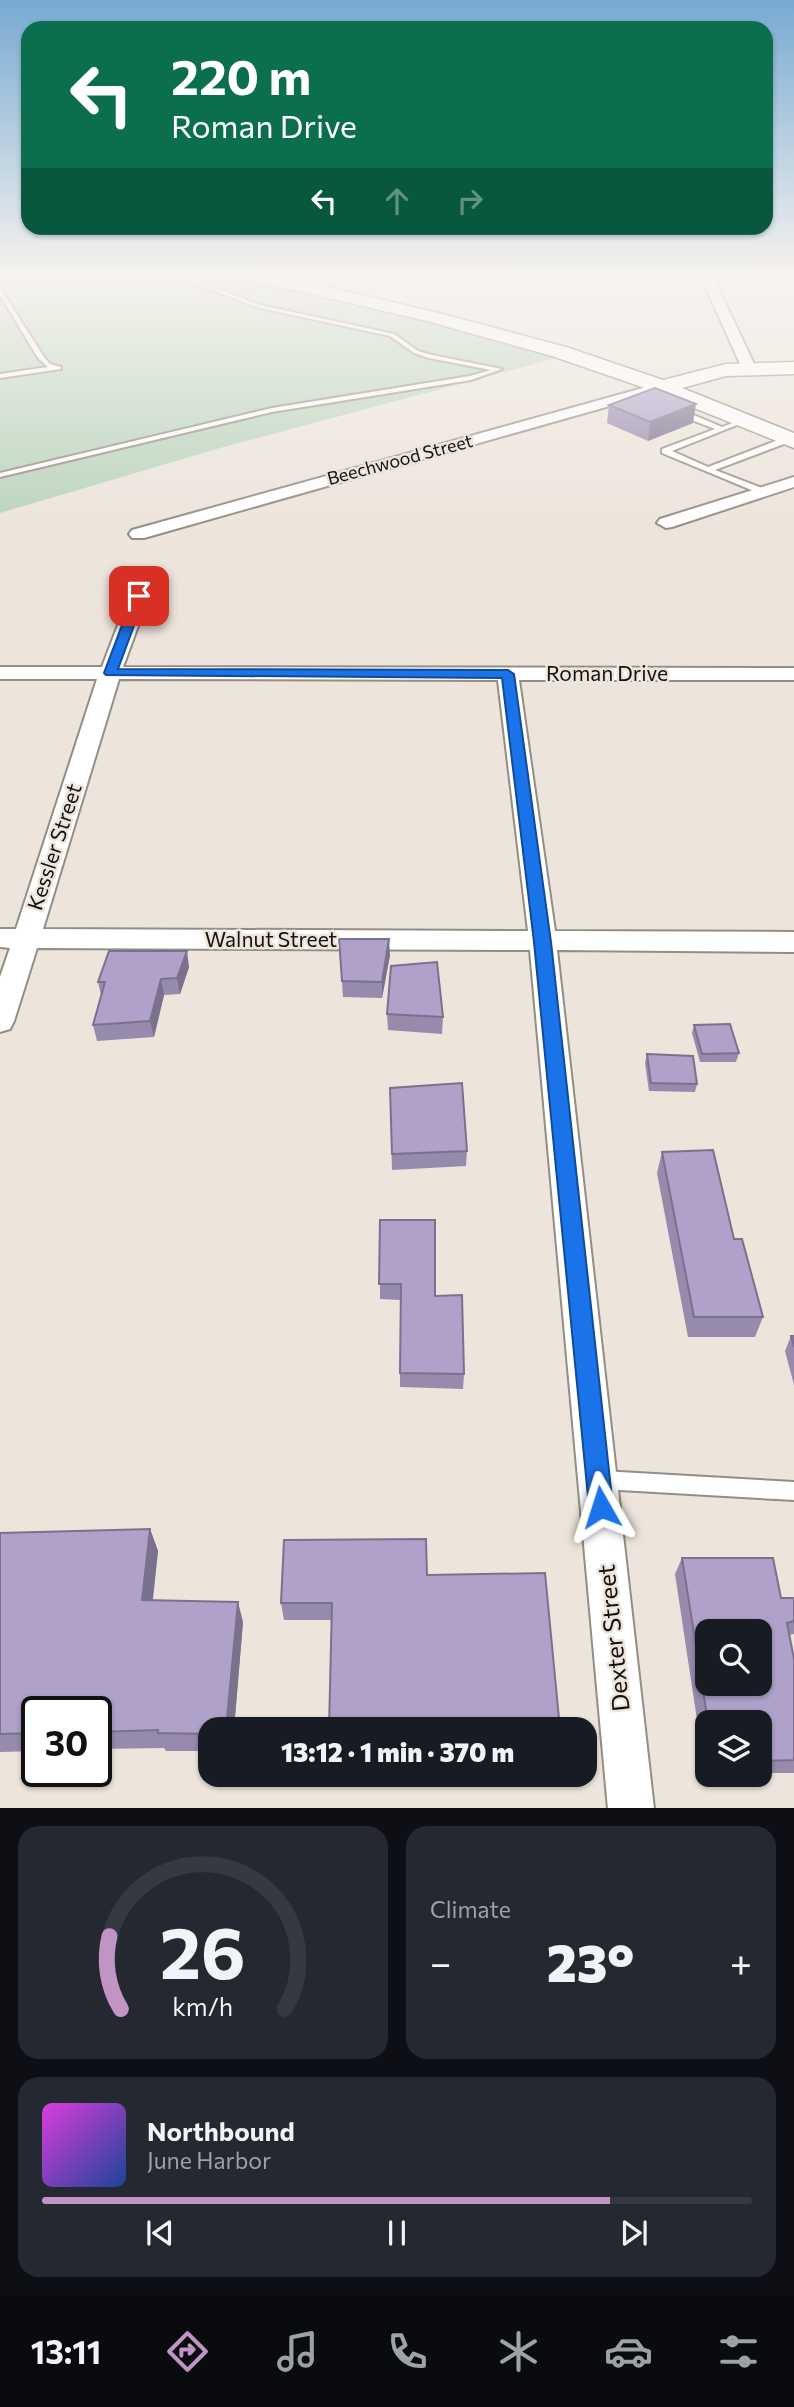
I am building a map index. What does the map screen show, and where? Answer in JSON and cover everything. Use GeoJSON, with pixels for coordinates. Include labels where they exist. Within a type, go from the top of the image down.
{"type":"FeatureCollection","features":[{"type":"Feature","properties":{"kind":"street"},"geometry":{"type":"LineString","coordinates":[[591,361],[656,393],[743,421],[791,440]]}},
{"type":"Feature","properties":{"kind":"street"},"geometry":{"type":"LineString","coordinates":[[746,361],[749,368]]}},
{"type":"Feature","properties":{"kind":"street"},"geometry":{"type":"LineString","coordinates":[[656,393],[704,374],[749,368],[794,368]]}},
{"type":"Feature","properties":{"kind":"street","name":"Beechwood Street"},"geometry":{"type":"LineString","coordinates":[[138,534],[615,400],[656,393]]}},
{"type":"Feature","properties":{"kind":"street"},"geometry":{"type":"LineString","coordinates":[[666,523],[794,482]]}},
{"type":"Feature","properties":{"kind":"street"},"geometry":{"type":"LineString","coordinates":[[110,673],[139,596]]}},
{"type":"Feature","properties":{"kind":"street","name":"Roman Drive"},"geometry":{"type":"LineString","coordinates":[[0,673],[794,674]]}},
{"type":"Feature","properties":{"kind":"street","name":"Kessler Street"},"geometry":{"type":"LineString","coordinates":[[0,1021],[13,938],[110,673]]}},
{"type":"Feature","properties":{"kind":"street","name":"Dexter Street"},"geometry":{"type":"LineString","coordinates":[[508,674],[543,942],[631,1808]]}},
{"type":"Feature","properties":{"kind":"street","name":"Walnut Street"},"geometry":{"type":"LineString","coordinates":[[13,938],[794,942]]}},
{"type":"Feature","properties":{"kind":"lane"},"geometry":{"type":"LineString","coordinates":[[0,376],[59,368],[44,361]]}},
{"type":"Feature","properties":{"kind":"lane"},"geometry":{"type":"LineString","coordinates":[[0,475],[272,410],[471,378],[499,369],[456,361]]}},
{"type":"Feature","properties":{"kind":"lane"},"geometry":{"type":"LineString","coordinates":[[671,408],[721,429]]}},
{"type":"Feature","properties":{"kind":"lane"},"geometry":{"type":"LineString","coordinates":[[743,421],[665,451],[764,492]]}},
{"type":"Feature","properties":{"kind":"lane"},"geometry":{"type":"LineString","coordinates":[[708,470],[791,440]]}},
{"type":"Feature","properties":{"kind":"lane"},"geometry":{"type":"LineString","coordinates":[[598,1480],[794,1491]]}},
{"type":"Feature","properties":{"kind":"green space"},"geometry":{"type":"Polygon","coordinates":[[[0,361],[544,361],[220,448],[0,513],[0,361]]]}},
{"type":"Feature","properties":{"kind":"building"},"geometry":{"type":"Polygon","coordinates":[[[655,388],[696,404],[650,422],[609,405],[655,388]]]}},
{"type":"Feature","properties":{"kind":"building"},"geometry":{"type":"Polygon","coordinates":[[[339,939],[389,939],[382,982],[342,981],[339,939]]]}},
{"type":"Feature","properties":{"kind":"building"},"geometry":{"type":"Polygon","coordinates":[[[109,951],[187,951],[177,978],[161,979],[150,1021],[93,1025],[105,982],[98,982],[109,951]]]}},
{"type":"Feature","properties":{"kind":"building"},"geometry":{"type":"Polygon","coordinates":[[[437,962],[443,1017],[387,1014],[391,966],[437,962]]]}},
{"type":"Feature","properties":{"kind":"building"},"geometry":{"type":"Polygon","coordinates":[[[730,1024],[739,1053],[702,1054],[694,1025],[730,1024]]]}},
{"type":"Feature","properties":{"kind":"building"},"geometry":{"type":"Polygon","coordinates":[[[647,1054],[693,1056],[697,1084],[651,1083],[647,1054]]]}},
{"type":"Feature","properties":{"kind":"building"},"geometry":{"type":"Polygon","coordinates":[[[462,1083],[467,1151],[392,1154],[390,1088],[462,1083]]]}},
{"type":"Feature","properties":{"kind":"building"},"geometry":{"type":"Polygon","coordinates":[[[713,1150],[734,1239],[742,1239],[763,1317],[694,1317],[662,1152],[713,1150]]]}},
{"type":"Feature","properties":{"kind":"building"},"geometry":{"type":"Polygon","coordinates":[[[380,1220],[435,1220],[435,1296],[462,1295],[464,1374],[400,1373],[401,1284],[379,1284],[380,1220]]]}},
{"type":"Feature","properties":{"kind":"building"},"geometry":{"type":"Polygon","coordinates":[[[150,1529],[142,1600],[238,1602],[227,1717],[198,1717],[198,1734],[158,1733],[158,1730],[112,1731],[112,1696],[21,1696],[21,1733],[0,1734],[0,1533],[150,1529]]]}},
{"type":"Feature","properties":{"kind":"building"},"geometry":{"type":"Polygon","coordinates":[[[426,1539],[427,1575],[545,1573],[559,1717],[329,1717],[332,1603],[281,1603],[284,1540],[426,1539]]]}},
{"type":"Feature","properties":{"kind":"building"},"geometry":{"type":"Polygon","coordinates":[[[682,1558],[773,1558],[781,1598],[794,1598],[794,1621],[787,1623],[794,1659],[794,1760],[772,1761],[772,1710],[706,1710],[704,1696],[772,1696],[772,1619],[695,1619],[695,1640],[682,1558]]]}},
{"type":"Feature","properties":{"kind":"route"},"geometry":{"type":"LineString","coordinates":[[139,596],[110,673],[508,674],[543,942],[601,1507]]}}]}
